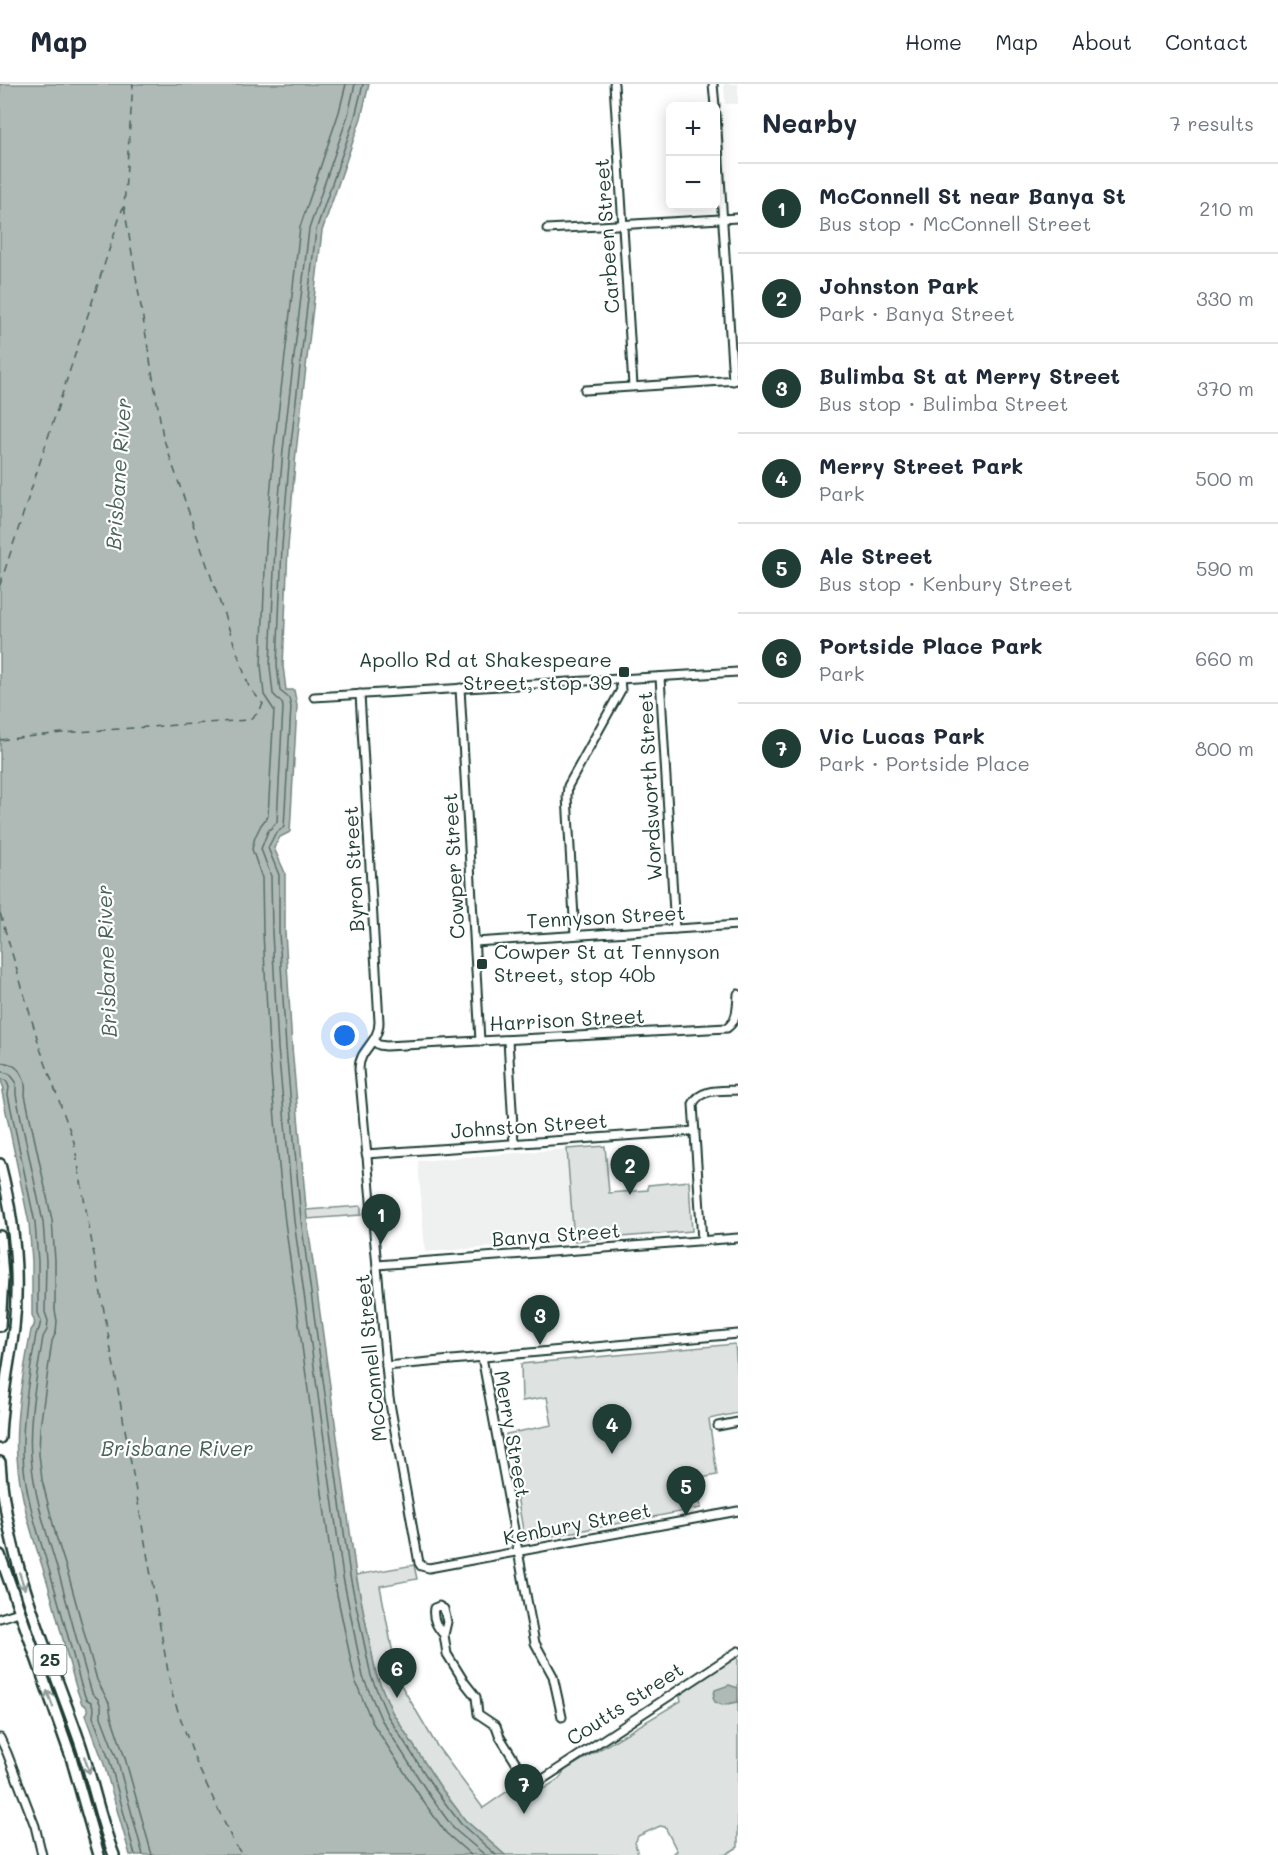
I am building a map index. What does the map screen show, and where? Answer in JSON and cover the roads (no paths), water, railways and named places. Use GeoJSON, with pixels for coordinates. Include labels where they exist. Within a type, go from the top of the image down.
{"type":"FeatureCollection","features":[{"type":"Feature","properties":{"kind":"highway"},"geometry":{"type":"LineString","coordinates":[[0,1164],[13,1226],[16,1276],[14,1327],[4,1385],[0,1438]]}},
{"type":"Feature","properties":{"kind":"highway"},"geometry":{"type":"LineString","coordinates":[[0,1236],[3,1278],[0,1326]]}},
{"type":"Feature","properties":{"kind":"highway","name":"25"},"geometry":{"type":"LineString","coordinates":[[0,1462],[4,1505],[15,1557],[89,1769],[101,1818],[114,1855]]}},
{"type":"Feature","properties":{"kind":"highway","name":"25"},"geometry":{"type":"LineString","coordinates":[[0,1555],[71,1757],[99,1855]]}},
{"type":"Feature","properties":{"kind":"street","name":"Carbeen Street"},"geometry":{"type":"LineString","coordinates":[[614,84],[633,386]]}},
{"type":"Feature","properties":{"kind":"street"},"geometry":{"type":"LineString","coordinates":[[713,84],[715,102]]}},
{"type":"Feature","properties":{"kind":"street"},"geometry":{"type":"LineString","coordinates":[[585,390],[736,380],[719,156]]}},
{"type":"Feature","properties":{"kind":"street"},"geometry":{"type":"LineString","coordinates":[[547,229],[738,218]]}},
{"type":"Feature","properties":{"kind":"street"},"geometry":{"type":"LineString","coordinates":[[314,697],[738,672]]}},
{"type":"Feature","properties":{"kind":"street","name":"Wordsworth Street"},"geometry":{"type":"LineString","coordinates":[[660,676],[675,929]]}},
{"type":"Feature","properties":{"kind":"street"},"geometry":{"type":"LineString","coordinates":[[575,934],[568,786],[621,690],[620,679]]}},
{"type":"Feature","properties":{"kind":"street","name":"Cowper Street"},"geometry":{"type":"LineString","coordinates":[[460,688],[480,1041]]}},
{"type":"Feature","properties":{"kind":"street","name":"Byron Street"},"geometry":{"type":"LineString","coordinates":[[360,694],[379,1014],[378,1033],[373,1041]]}},
{"type":"Feature","properties":{"kind":"street","name":"Tennyson Street"},"geometry":{"type":"LineString","coordinates":[[475,942],[738,925]]}},
{"type":"Feature","properties":{"kind":"street","name":"Harrison Street"},"geometry":{"type":"LineString","coordinates":[[373,1041],[386,1046],[727,1028],[736,1019],[738,994]]}},
{"type":"Feature","properties":{"kind":"street"},"geometry":{"type":"LineString","coordinates":[[508,1040],[514,1144]]}},
{"type":"Feature","properties":{"kind":"street","name":"McConnell Street"},"geometry":{"type":"LineString","coordinates":[[373,1041],[359,1063],[366,1154],[391,1418],[418,1559],[422,1566]]}},
{"type":"Feature","properties":{"kind":"street"},"geometry":{"type":"LineString","coordinates":[[702,1241],[693,1104],[696,1097],[705,1092],[738,1090]]}},
{"type":"Feature","properties":{"kind":"street","name":"Johnston Street"},"geometry":{"type":"LineString","coordinates":[[366,1154],[695,1131]]}},
{"type":"Feature","properties":{"kind":"street","name":"Banya Street"},"geometry":{"type":"LineString","coordinates":[[377,1265],[738,1238]]}},
{"type":"Feature","properties":{"kind":"street"},"geometry":{"type":"LineString","coordinates":[[386,1366],[738,1334]]}},
{"type":"Feature","properties":{"kind":"street","name":"Merry Street"},"geometry":{"type":"LineString","coordinates":[[482,1357],[535,1643],[553,1676],[562,1717]]}},
{"type":"Feature","properties":{"kind":"street"},"geometry":{"type":"LineString","coordinates":[[718,1426],[738,1422]]}},
{"type":"Feature","properties":{"kind":"street","name":"Kenbury Street"},"geometry":{"type":"LineString","coordinates":[[422,1566],[429,1568],[738,1511]]}},
{"type":"Feature","properties":{"kind":"street"},"geometry":{"type":"LineString","coordinates":[[0,1618],[19,1612]]}},
{"type":"Feature","properties":{"kind":"street","name":"Coutts Street"},"geometry":{"type":"LineString","coordinates":[[444,1635],[448,1657],[476,1696],[478,1714],[496,1726],[500,1737],[531,1787],[738,1651]]}},
{"type":"Feature","properties":{"kind":"street"},"geometry":{"type":"LineString","coordinates":[[0,1738],[8,1753],[36,1829],[42,1855]]}},
{"type":"Feature","properties":{"kind":"water","name":"Brisbane River"},"geometry":{"type":"Polygon","coordinates":[[[0,84],[369,84],[361,118],[322,231],[296,452],[288,547],[283,666],[286,690],[294,690],[297,706],[290,832],[280,837],[274,848],[285,873],[285,932],[292,1047],[307,1219],[356,1575],[376,1674],[392,1712],[441,1788],[465,1820],[505,1855],[130,1855],[104,1764],[86,1715],[88,1711],[82,1704],[76,1687],[24,1505],[16,1441],[20,1394],[31,1330],[35,1323],[32,1315],[32,1261],[29,1223],[0,1078],[0,84]]]}},
{"type":"Feature","properties":{"kind":"water"},"geometry":{"type":"Polygon","coordinates":[[[729,1685],[738,1688],[738,1702],[722,1705],[715,1702],[713,1698],[715,1690],[729,1685]]]}},
{"type":"Feature","properties":{"kind":"place","name":"Apollo Rd at Shakespeare Street, stop 39"},"geometry":{"type":"Point","coordinates":[624,672]}},
{"type":"Feature","properties":{"kind":"place","name":"Cowper St at Tennyson Street, stop 40b"},"geometry":{"type":"Point","coordinates":[482,964]}},
{"type":"Feature","properties":{"kind":"place","name":"Johnston Park"},"geometry":{"type":"Point","coordinates":[630,1195]}},
{"type":"Feature","properties":{"kind":"place","name":"McConnell St near Banya St"},"geometry":{"type":"Point","coordinates":[381,1244]}},
{"type":"Feature","properties":{"kind":"place","name":"Bulimba St at Merry Street"},"geometry":{"type":"Point","coordinates":[540,1345]}},
{"type":"Feature","properties":{"kind":"place","name":"Merry Street Park"},"geometry":{"type":"Point","coordinates":[612,1454]}},
{"type":"Feature","properties":{"kind":"place","name":"Ale Street"},"geometry":{"type":"Point","coordinates":[686,1516]}},
{"type":"Feature","properties":{"kind":"place","name":"Portside Place Park"},"geometry":{"type":"Point","coordinates":[397,1698]}},
{"type":"Feature","properties":{"kind":"place","name":"Vic Lucas Park"},"geometry":{"type":"Point","coordinates":[524,1814]}}]}
